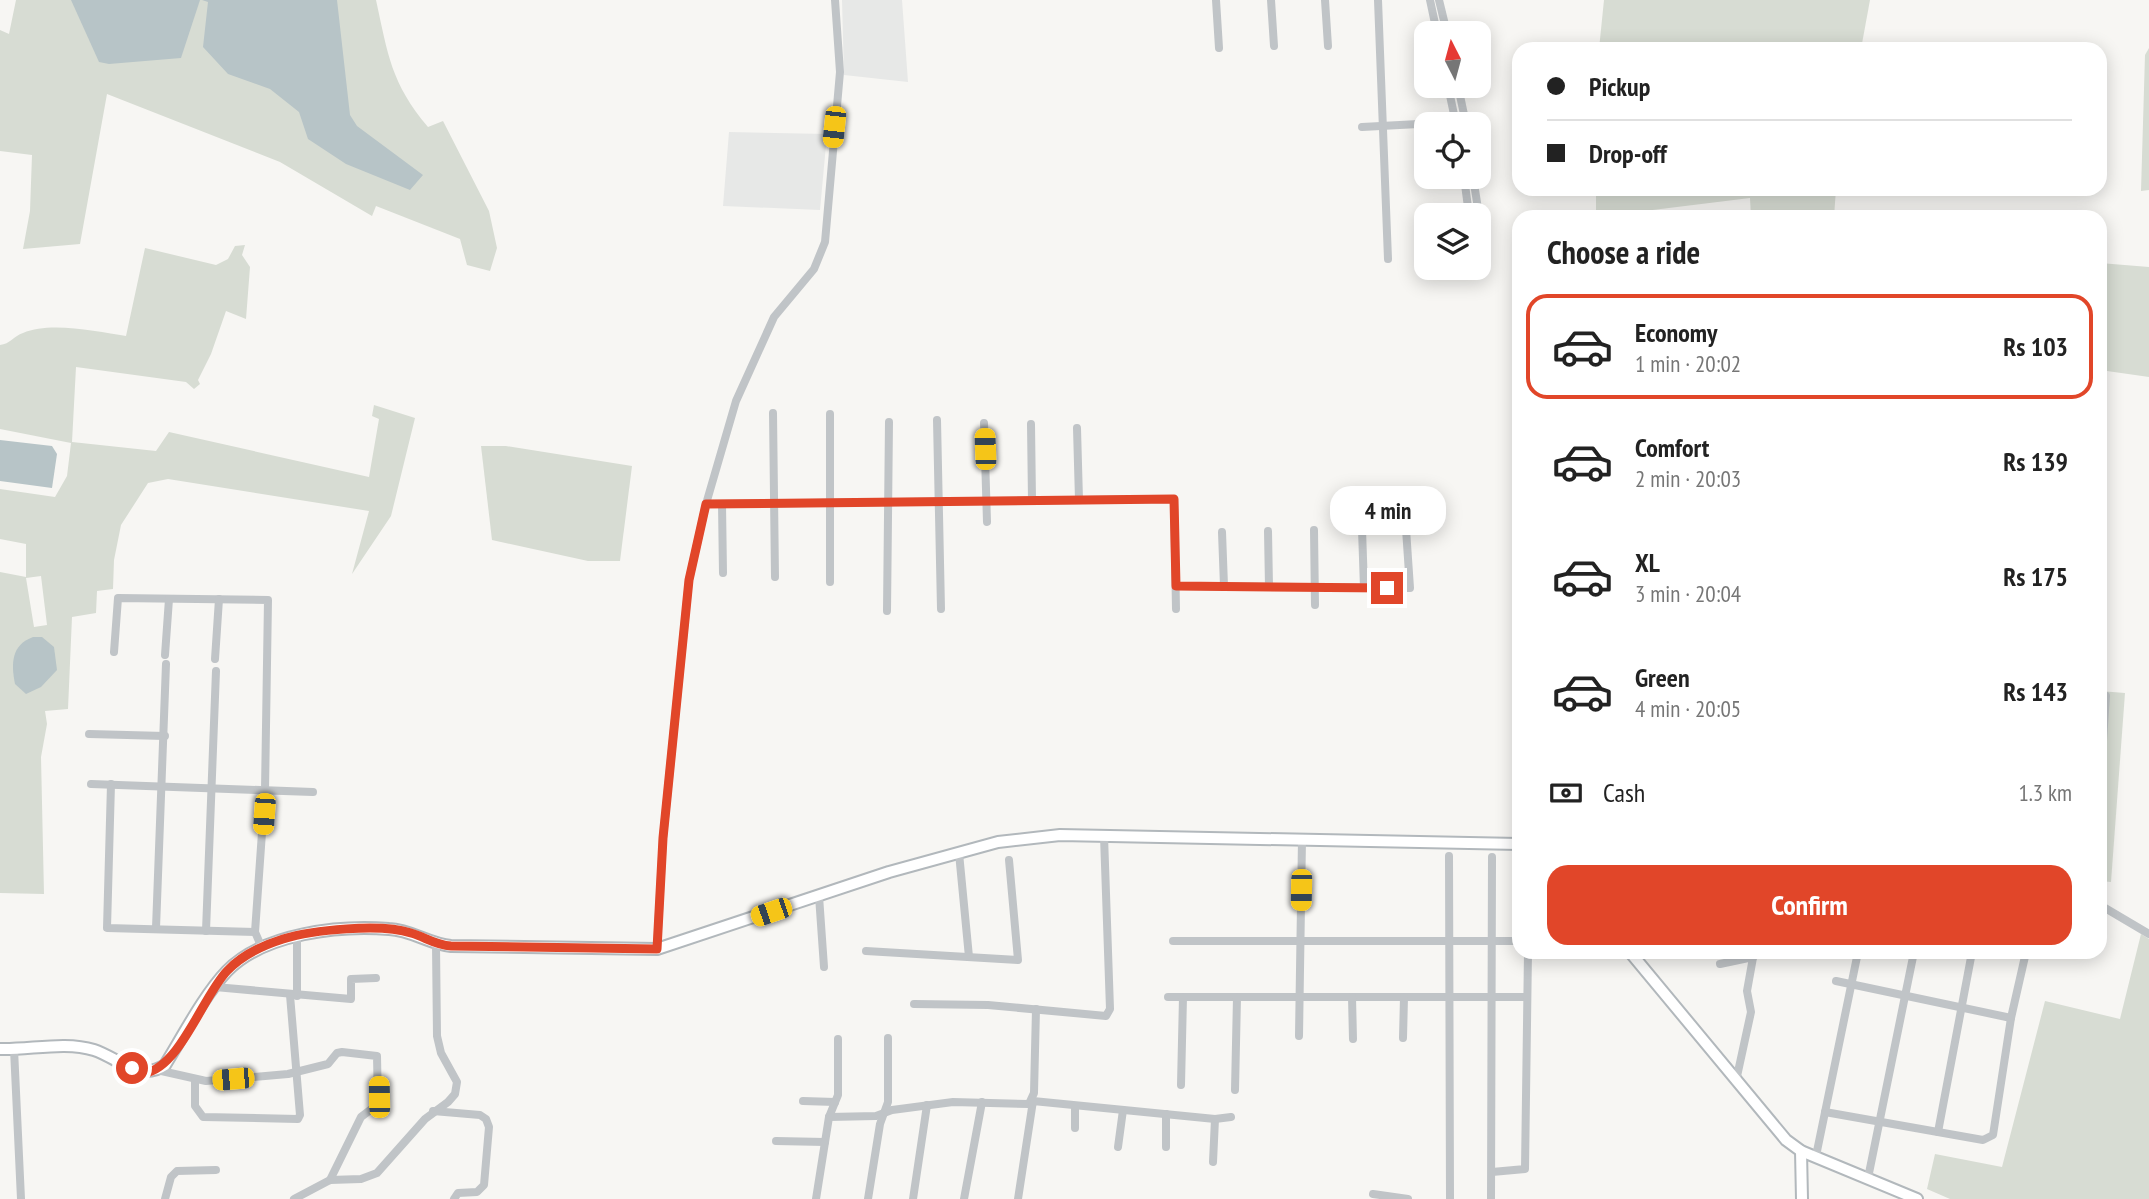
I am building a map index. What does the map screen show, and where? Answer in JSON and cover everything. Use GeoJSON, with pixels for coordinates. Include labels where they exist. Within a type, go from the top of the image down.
{"type":"FeatureCollection","features":[{"type":"Feature","properties":{"kind":"street"},"geometry":{"type":"LineString","coordinates":[[657,949],[663,838],[689,580],[706,504],[736,401],[774,317],[814,269],[825,242],[840,72],[835,0]]}},
{"type":"Feature","properties":{"kind":"street"},"geometry":{"type":"LineString","coordinates":[[1216,0],[1219,47]]}},
{"type":"Feature","properties":{"kind":"street"},"geometry":{"type":"LineString","coordinates":[[1271,0],[1274,46]]}},
{"type":"Feature","properties":{"kind":"street"},"geometry":{"type":"LineString","coordinates":[[1325,0],[1328,46]]}},
{"type":"Feature","properties":{"kind":"street"},"geometry":{"type":"LineString","coordinates":[[1378,0],[1388,260]]}},
{"type":"Feature","properties":{"kind":"street"},"geometry":{"type":"LineString","coordinates":[[1430,0],[1434,21]]}},
{"type":"Feature","properties":{"kind":"street"},"geometry":{"type":"LineString","coordinates":[[1439,0],[1444,21]]}},
{"type":"Feature","properties":{"kind":"street"},"geometry":{"type":"LineString","coordinates":[[1362,127],[1414,125]]}},
{"type":"Feature","properties":{"kind":"street"},"geometry":{"type":"LineString","coordinates":[[773,414],[775,577]]}},
{"type":"Feature","properties":{"kind":"street"},"geometry":{"type":"LineString","coordinates":[[830,414],[830,582]]}},
{"type":"Feature","properties":{"kind":"street"},"geometry":{"type":"LineString","coordinates":[[937,420],[941,609]]}},
{"type":"Feature","properties":{"kind":"street"},"geometry":{"type":"LineString","coordinates":[[887,611],[888,422]]}},
{"type":"Feature","properties":{"kind":"street"},"geometry":{"type":"LineString","coordinates":[[984,423],[987,522]]}},
{"type":"Feature","properties":{"kind":"street"},"geometry":{"type":"LineString","coordinates":[[1031,424],[1031,500]]}},
{"type":"Feature","properties":{"kind":"street"},"geometry":{"type":"LineString","coordinates":[[1077,428],[1079,500]]}},
{"type":"Feature","properties":{"kind":"street"},"geometry":{"type":"LineString","coordinates":[[706,504],[1174,499],[1176,608]]}},
{"type":"Feature","properties":{"kind":"street"},"geometry":{"type":"LineString","coordinates":[[722,504],[723,573]]}},
{"type":"Feature","properties":{"kind":"street"},"geometry":{"type":"LineString","coordinates":[[1362,529],[1364,588]]}},
{"type":"Feature","properties":{"kind":"street"},"geometry":{"type":"LineString","coordinates":[[1176,586],[1410,588],[1406,529]]}},
{"type":"Feature","properties":{"kind":"street"},"geometry":{"type":"LineString","coordinates":[[1314,530],[1315,605]]}},
{"type":"Feature","properties":{"kind":"street"},"geometry":{"type":"LineString","coordinates":[[1268,531],[1269,587]]}},
{"type":"Feature","properties":{"kind":"street"},"geometry":{"type":"LineString","coordinates":[[1222,532],[1224,586]]}},
{"type":"Feature","properties":{"kind":"street"},"geometry":{"type":"LineString","coordinates":[[114,652],[118,598],[268,600],[265,790],[255,932],[262,948]]}},
{"type":"Feature","properties":{"kind":"street"},"geometry":{"type":"LineString","coordinates":[[156,928],[169,599]]}},
{"type":"Feature","properties":{"kind":"street"},"geometry":{"type":"LineString","coordinates":[[215,659],[219,599]]}},
{"type":"Feature","properties":{"kind":"street"},"geometry":{"type":"LineString","coordinates":[[206,931],[216,671]]}},
{"type":"Feature","properties":{"kind":"street"},"geometry":{"type":"LineString","coordinates":[[89,734],[165,736]]}},
{"type":"Feature","properties":{"kind":"street"},"geometry":{"type":"LineString","coordinates":[[91,784],[313,792]]}},
{"type":"Feature","properties":{"kind":"street"},"geometry":{"type":"LineString","coordinates":[[111,784],[107,928],[255,932]]}},
{"type":"Feature","properties":{"kind":"street"},"geometry":{"type":"LineString","coordinates":[[914,1004],[1036,1009],[1101,1018],[1109,1013],[1104,836]]}},
{"type":"Feature","properties":{"kind":"street"},"geometry":{"type":"LineString","coordinates":[[0,1049],[91,1049],[145,1073],[157,1070],[165,1065],[227,971],[262,948],[297,936],[389,929],[411,933],[436,945],[657,949],[959,853],[1028,837],[1512,844]]}},
{"type":"Feature","properties":{"kind":"street"},"geometry":{"type":"LineString","coordinates":[[1299,1036],[1302,839]]}},
{"type":"Feature","properties":{"kind":"street"},"geometry":{"type":"LineString","coordinates":[[959,853],[969,957]]}},
{"type":"Feature","properties":{"kind":"street"},"geometry":{"type":"LineString","coordinates":[[1449,856],[1450,1199]]}},
{"type":"Feature","properties":{"kind":"street"},"geometry":{"type":"LineString","coordinates":[[1491,1199],[1492,857]]}},
{"type":"Feature","properties":{"kind":"street"},"geometry":{"type":"LineString","coordinates":[[866,951],[1018,960],[1009,860]]}},
{"type":"Feature","properties":{"kind":"street"},"geometry":{"type":"LineString","coordinates":[[819,896],[824,967]]}},
{"type":"Feature","properties":{"kind":"street"},"geometry":{"type":"LineString","coordinates":[[2107,909],[2149,934]]}},
{"type":"Feature","properties":{"kind":"street"},"geometry":{"type":"LineString","coordinates":[[195,1080],[195,1106],[203,1117],[294,1122],[300,1115],[293,996],[297,936]]}},
{"type":"Feature","properties":{"kind":"street"},"geometry":{"type":"LineString","coordinates":[[1173,941],[1512,941]]}},
{"type":"Feature","properties":{"kind":"street"},"geometry":{"type":"LineString","coordinates":[[294,1199],[330,1180],[362,1179],[377,1173],[433,1111],[455,1094],[457,1082],[441,1054],[437,1036],[436,945]]}},
{"type":"Feature","properties":{"kind":"street"},"geometry":{"type":"LineString","coordinates":[[1492,1172],[1525,1169],[1528,959]]}},
{"type":"Feature","properties":{"kind":"street"},"geometry":{"type":"LineString","coordinates":[[1636,959],[1770,1123],[1801,1151],[1917,1199]]}},
{"type":"Feature","properties":{"kind":"street"},"geometry":{"type":"LineString","coordinates":[[1720,964],[1738,959]]}},
{"type":"Feature","properties":{"kind":"street"},"geometry":{"type":"LineString","coordinates":[[1736,1081],[1751,1012],[1747,991],[1752,959]]}},
{"type":"Feature","properties":{"kind":"street"},"geometry":{"type":"LineString","coordinates":[[1816,1156],[1857,959]]}},
{"type":"Feature","properties":{"kind":"street"},"geometry":{"type":"LineString","coordinates":[[1868,1178],[1913,959]]}},
{"type":"Feature","properties":{"kind":"street"},"geometry":{"type":"LineString","coordinates":[[1938,1132],[1970,959]]}},
{"type":"Feature","properties":{"kind":"street"},"geometry":{"type":"LineString","coordinates":[[1825,1112],[1983,1140],[1993,1135],[2011,1018],[2024,959]]}},
{"type":"Feature","properties":{"kind":"street"},"geometry":{"type":"LineString","coordinates":[[215,987],[293,996],[351,999],[351,979],[376,978]]}},
{"type":"Feature","properties":{"kind":"street"},"geometry":{"type":"LineString","coordinates":[[1836,981],[2011,1018]]}},
{"type":"Feature","properties":{"kind":"street"},"geometry":{"type":"LineString","coordinates":[[1168,997],[1527,997]]}},
{"type":"Feature","properties":{"kind":"street"},"geometry":{"type":"LineString","coordinates":[[1181,1085],[1182,997]]}},
{"type":"Feature","properties":{"kind":"street"},"geometry":{"type":"LineString","coordinates":[[1235,1090],[1237,997]]}},
{"type":"Feature","properties":{"kind":"street"},"geometry":{"type":"LineString","coordinates":[[1352,997],[1353,1039]]}},
{"type":"Feature","properties":{"kind":"street"},"geometry":{"type":"LineString","coordinates":[[1403,1038],[1404,997]]}},
{"type":"Feature","properties":{"kind":"street"},"geometry":{"type":"LineString","coordinates":[[1018,1199],[1033,1101],[1036,1009]]}},
{"type":"Feature","properties":{"kind":"street"},"geometry":{"type":"LineString","coordinates":[[868,1199],[888,1101],[888,1038]]}},
{"type":"Feature","properties":{"kind":"street"},"geometry":{"type":"LineString","coordinates":[[816,1199],[829,1117],[835,1102],[838,1039]]}},
{"type":"Feature","properties":{"kind":"street"},"geometry":{"type":"LineString","coordinates":[[14,1049],[21,1199]]}},
{"type":"Feature","properties":{"kind":"street"},"geometry":{"type":"LineString","coordinates":[[157,1070],[195,1080],[296,1072],[328,1064],[337,1053],[342,1052],[377,1056],[378,1104],[361,1117],[330,1180]]}},
{"type":"Feature","properties":{"kind":"street"},"geometry":{"type":"LineString","coordinates":[[803,1101],[835,1102]]}},
{"type":"Feature","properties":{"kind":"street"},"geometry":{"type":"LineString","coordinates":[[829,1117],[876,1116],[927,1105],[982,1102],[1021,1105],[1033,1101],[1215,1119],[1231,1118]]}},
{"type":"Feature","properties":{"kind":"street"},"geometry":{"type":"LineString","coordinates":[[964,1199],[982,1102]]}},
{"type":"Feature","properties":{"kind":"street"},"geometry":{"type":"LineString","coordinates":[[913,1199],[927,1105]]}},
{"type":"Feature","properties":{"kind":"street"},"geometry":{"type":"LineString","coordinates":[[1074,1128],[1075,1106]]}},
{"type":"Feature","properties":{"kind":"street"},"geometry":{"type":"LineString","coordinates":[[1118,1147],[1123,1110]]}},
{"type":"Feature","properties":{"kind":"street"},"geometry":{"type":"LineString","coordinates":[[433,1111],[480,1115],[486,1119],[489,1127],[485,1185],[477,1192],[458,1193],[454,1199]]}},
{"type":"Feature","properties":{"kind":"street"},"geometry":{"type":"LineString","coordinates":[[1166,1114],[1166,1147]]}},
{"type":"Feature","properties":{"kind":"street"},"geometry":{"type":"LineString","coordinates":[[1213,1162],[1215,1119]]}},
{"type":"Feature","properties":{"kind":"street"},"geometry":{"type":"LineString","coordinates":[[776,1141],[825,1142]]}},
{"type":"Feature","properties":{"kind":"street"},"geometry":{"type":"LineString","coordinates":[[1801,1151],[1802,1199]]}},
{"type":"Feature","properties":{"kind":"street"},"geometry":{"type":"LineString","coordinates":[[165,1199],[172,1177],[177,1171],[216,1170]]}},
{"type":"Feature","properties":{"kind":"street"},"geometry":{"type":"LineString","coordinates":[[1373,1194],[1408,1199]]}},
{"type":"Feature","properties":{"kind":"shaded area"},"geometry":{"type":"Polygon","coordinates":[[[16,0],[376,0],[388,53],[398,82],[428,127],[443,121],[489,211],[497,248],[490,271],[467,265],[460,239],[376,206],[372,216],[280,162],[107,94],[80,244],[23,249],[30,211],[32,155],[0,151],[0,30],[9,34],[16,0]]]}},
{"type":"Feature","properties":{"kind":"shaded area"},"geometry":{"type":"Polygon","coordinates":[[[71,0],[200,0],[181,58],[109,64],[99,62],[71,0]]]}},
{"type":"Feature","properties":{"kind":"shaded area"},"geometry":{"type":"Polygon","coordinates":[[[202,0],[337,0],[350,115],[357,126],[423,175],[410,190],[346,164],[308,139],[299,112],[270,89],[228,74],[203,47],[208,2],[202,0]]]}},
{"type":"Feature","properties":{"kind":"shaded area"},"geometry":{"type":"Polygon","coordinates":[[[842,0],[902,0],[908,82],[844,75],[842,0]]]}},
{"type":"Feature","properties":{"kind":"shaded area"},"geometry":{"type":"Polygon","coordinates":[[[1604,0],[1870,0],[1862,42],[1600,42],[1604,0]]]}},
{"type":"Feature","properties":{"kind":"shaded area"},"geometry":{"type":"Polygon","coordinates":[[[2149,48],[2149,190],[2141,191],[2145,55],[2149,48]]]}},
{"type":"Feature","properties":{"kind":"shaded area"},"geometry":{"type":"Polygon","coordinates":[[[729,132],[827,134],[820,210],[723,206],[729,132]]]}},
{"type":"Feature","properties":{"kind":"shaded area"},"geometry":{"type":"Polygon","coordinates":[[[1596,196],[1836,196],[1834,210],[1751,210],[1750,198],[1653,210],[1596,210],[1596,196]]]}},
{"type":"Feature","properties":{"kind":"shaded area"},"geometry":{"type":"Polygon","coordinates":[[[245,245],[242,255],[250,267],[246,319],[226,311],[211,354],[198,380],[200,384],[194,389],[186,382],[76,367],[72,442],[156,451],[169,432],[369,477],[379,419],[372,416],[374,405],[415,418],[391,516],[352,574],[369,511],[168,479],[148,483],[121,525],[114,560],[113,589],[97,591],[96,613],[72,617],[68,709],[45,711],[47,724],[41,757],[44,894],[0,893],[0,572],[26,577],[26,544],[0,539],[0,489],[55,497],[67,476],[71,443],[0,429],[0,345],[23,333],[47,328],[74,328],[126,336],[145,248],[216,265],[228,259],[235,246],[245,245]],[[41,576],[26,578],[34,627],[47,625],[41,576]]]}},
{"type":"Feature","properties":{"kind":"shaded area"},"geometry":{"type":"Polygon","coordinates":[[[2107,264],[2149,267],[2149,377],[2107,371],[2107,264]]]}},
{"type":"Feature","properties":{"kind":"shaded area"},"geometry":{"type":"Polygon","coordinates":[[[0,440],[52,446],[57,454],[52,488],[0,481],[0,440]]]}},
{"type":"Feature","properties":{"kind":"shaded area"},"geometry":{"type":"Polygon","coordinates":[[[481,446],[506,446],[632,466],[620,561],[588,561],[492,540],[481,446]]]}},
{"type":"Feature","properties":{"kind":"shaded area"},"geometry":{"type":"Polygon","coordinates":[[[33,637],[42,637],[54,647],[57,670],[41,687],[26,694],[15,684],[13,662],[20,645],[33,637]]]}},
{"type":"Feature","properties":{"kind":"shaded area"},"geometry":{"type":"Polygon","coordinates":[[[2107,692],[2125,693],[2111,882],[2107,882],[2107,692]]]}},
{"type":"Feature","properties":{"kind":"shaded area"},"geometry":{"type":"Polygon","coordinates":[[[2141,934],[2149,939],[2149,1199],[1950,1199],[1927,1189],[1935,1154],[2002,1167],[2045,1001],[2120,1019],[2141,934]]]}},
{"type":"Feature","properties":{"kind":"route"},"geometry":{"type":"LineString","coordinates":[[132,1068],[145,1073],[165,1065],[227,971],[264,946],[309,933],[389,929],[411,933],[436,945],[657,949],[663,838],[689,580],[706,504],[1174,499],[1176,586],[1387,588]]}}]}
